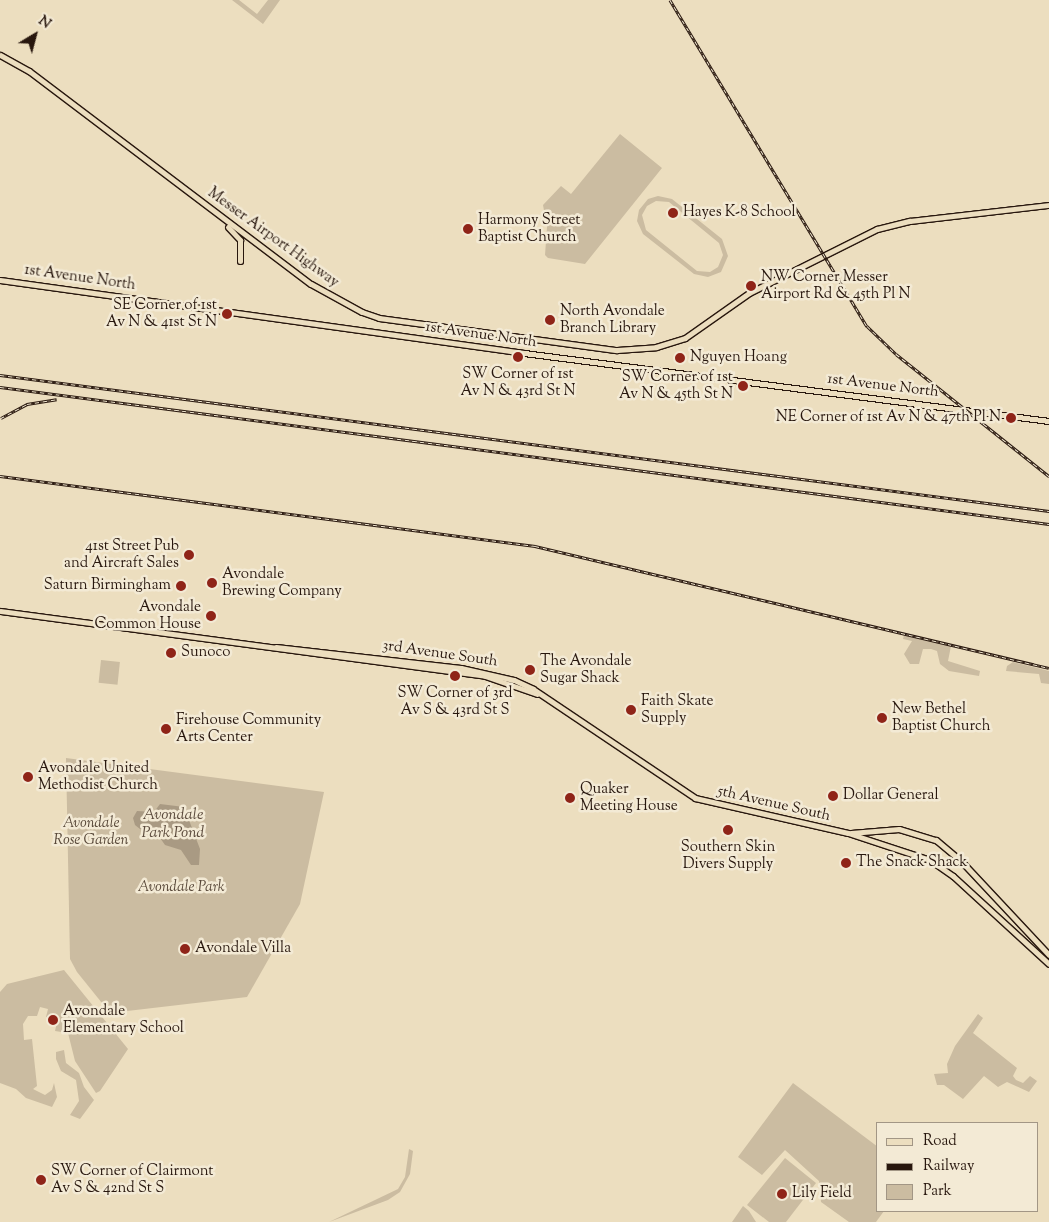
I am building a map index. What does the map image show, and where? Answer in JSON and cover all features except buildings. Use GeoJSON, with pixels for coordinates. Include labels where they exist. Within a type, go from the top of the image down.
{"type":"FeatureCollection","features":[{"type":"Feature","properties":{"kind":"main road","name":"Messer Airport Highway"},"geometry":{"type":"LineString","coordinates":[[0,54],[29,71],[311,284],[362,312],[529,339],[635,350],[685,338],[750,293],[877,229],[910,221],[1049,205]]}},
{"type":"Feature","properties":{"kind":"main road"},"geometry":{"type":"LineString","coordinates":[[220,217],[238,234],[240,261]]}},
{"type":"Feature","properties":{"kind":"main road","name":"1st Avenue North"},"geometry":{"type":"LineString","coordinates":[[0,280],[334,324],[476,347],[1049,420]]}},
{"type":"Feature","properties":{"kind":"main road","name":"3rd Avenue South"},"geometry":{"type":"LineString","coordinates":[[0,611],[276,647],[288,646],[495,674],[527,685],[695,798]]}},
{"type":"Feature","properties":{"kind":"main road","name":"5th Avenue South"},"geometry":{"type":"LineString","coordinates":[[695,798],[848,833],[917,855],[948,871],[1049,964]]}},
{"type":"Feature","properties":{"kind":"main road","name":"5th Avenue South"},"geometry":{"type":"LineString","coordinates":[[848,833],[899,829],[926,834],[947,848],[1049,955]]}},
{"type":"Feature","properties":{"kind":"green space"},"geometry":{"type":"Polygon","coordinates":[[[232,0],[239,0],[257,14],[268,0],[280,0],[263,24],[232,0]]]}},
{"type":"Feature","properties":{"kind":"green space"},"geometry":{"type":"Polygon","coordinates":[[[620,134],[662,168],[585,264],[548,258],[545,255],[547,227],[543,205],[561,186],[571,194],[620,134]]]}},
{"type":"Feature","properties":{"kind":"green space"},"geometry":{"type":"Polygon","coordinates":[[[658,196],[672,199],[722,239],[728,256],[721,272],[708,277],[694,274],[643,234],[637,221],[639,210],[648,199],[658,196]],[[656,201],[647,206],[642,215],[646,230],[697,271],[710,272],[718,267],[723,255],[719,243],[669,202],[656,201]]]}},
{"type":"Feature","properties":{"kind":"green space"},"geometry":{"type":"Polygon","coordinates":[[[904,635],[951,646],[948,661],[980,671],[979,676],[949,671],[940,664],[937,651],[931,649],[923,649],[919,664],[910,664],[904,654],[912,641],[903,639],[904,635]]]}},
{"type":"Feature","properties":{"kind":"green space"},"geometry":{"type":"Polygon","coordinates":[[[101,660],[120,662],[117,685],[99,683],[101,660]]]}},
{"type":"Feature","properties":{"kind":"green space"},"geometry":{"type":"Polygon","coordinates":[[[1013,662],[1049,671],[1049,684],[1041,683],[1039,674],[1006,671],[1007,666],[1013,662]]]}},
{"type":"Feature","properties":{"kind":"green space","name":"Avondale Park"},"geometry":{"type":"Polygon","coordinates":[[[66,758],[324,792],[300,904],[247,997],[110,1013],[77,972],[70,959],[66,758]]]}},
{"type":"Feature","properties":{"kind":"green space","name":"Avondale Elementary School"},"geometry":{"type":"Polygon","coordinates":[[[64,970],[128,1049],[100,1091],[96,1093],[75,1061],[68,1033],[55,1031],[57,1022],[46,1017],[48,1009],[40,1007],[37,1016],[28,1016],[23,1024],[24,1040],[32,1039],[37,1086],[33,1089],[45,1095],[52,1090],[54,1083],[57,1097],[52,1107],[26,1098],[16,1089],[0,1083],[0,992],[7,984],[64,970]]]}},
{"type":"Feature","properties":{"kind":"green space"},"geometry":{"type":"Polygon","coordinates":[[[978,1014],[983,1018],[973,1033],[1017,1068],[1013,1076],[1016,1080],[1023,1083],[1030,1076],[1037,1081],[1029,1092],[1007,1082],[998,1087],[984,1076],[963,1099],[944,1085],[937,1085],[934,1074],[948,1073],[947,1064],[955,1046],[978,1014]]]}},
{"type":"Feature","properties":{"kind":"green space"},"geometry":{"type":"Polygon","coordinates":[[[64,1050],[66,1063],[79,1073],[84,1087],[94,1100],[80,1119],[70,1115],[79,1101],[76,1080],[61,1071],[56,1059],[56,1052],[64,1050]]]}},
{"type":"Feature","properties":{"kind":"green space"},"geometry":{"type":"Polygon","coordinates":[[[793,1083],[876,1145],[876,1212],[883,1212],[876,1222],[849,1222],[821,1202],[819,1181],[785,1150],[762,1175],[738,1157],[793,1083]]]}},
{"type":"Feature","properties":{"kind":"green space"},"geometry":{"type":"Polygon","coordinates":[[[409,1149],[413,1151],[410,1174],[400,1192],[388,1200],[329,1222],[398,1189],[405,1177],[409,1149]]]}},
{"type":"Feature","properties":{"kind":"green space","name":"Lily Field"},"geometry":{"type":"Polygon","coordinates":[[[785,1158],[816,1183],[786,1222],[769,1222],[747,1205],[785,1158]]]}},
{"type":"Feature","properties":{"kind":"green space"},"geometry":{"type":"Polygon","coordinates":[[[743,1206],[749,1211],[756,1222],[732,1222],[743,1206]]]}},
{"type":"Feature","properties":{"kind":"water","name":"Avondale Park Pond"},"geometry":{"type":"Polygon","coordinates":[[[160,804],[184,807],[200,849],[199,865],[191,865],[181,850],[165,845],[156,832],[140,829],[135,825],[133,818],[137,811],[154,812],[160,804]]]}},
{"type":"Feature","properties":{"kind":"railway"},"geometry":{"type":"LineString","coordinates":[[670,0],[867,326],[896,354],[1049,476]]}},
{"type":"Feature","properties":{"kind":"railway"},"geometry":{"type":"LineString","coordinates":[[0,375],[1049,511]]}},
{"type":"Feature","properties":{"kind":"railway"},"geometry":{"type":"LineString","coordinates":[[0,387],[1049,524]]}},
{"type":"Feature","properties":{"kind":"railway"},"geometry":{"type":"LineString","coordinates":[[1,418],[27,404],[57,399]]}},
{"type":"Feature","properties":{"kind":"railway"},"geometry":{"type":"LineString","coordinates":[[0,476],[535,546],[1049,668]]}},
{"type":"Feature","properties":{"kind":"place","name":"Hayes K-8 School"},"geometry":{"type":"Point","coordinates":[673,213]}},
{"type":"Feature","properties":{"kind":"place","name":"Harmony Street Baptist Church"},"geometry":{"type":"Point","coordinates":[468,229]}},
{"type":"Feature","properties":{"kind":"place","name":"NW Corner Messer Airport Rd & 45th Pl N"},"geometry":{"type":"Point","coordinates":[751,286]}},
{"type":"Feature","properties":{"kind":"place","name":"SE Corner of 1st Av N & 41st St N"},"geometry":{"type":"Point","coordinates":[227,314]}},
{"type":"Feature","properties":{"kind":"place","name":"North Avondale Branch Library"},"geometry":{"type":"Point","coordinates":[550,320]}},
{"type":"Feature","properties":{"kind":"place","name":"SW Corner of 1st Av N & 43rd St N"},"geometry":{"type":"Point","coordinates":[518,357]}},
{"type":"Feature","properties":{"kind":"place","name":"Nguyen Hoang"},"geometry":{"type":"Point","coordinates":[680,358]}},
{"type":"Feature","properties":{"kind":"place","name":"SW Corner of 1st Av N & 45th St N"},"geometry":{"type":"Point","coordinates":[743,386]}},
{"type":"Feature","properties":{"kind":"place","name":"NE Corner of 1st Av N & 47th Pl N"},"geometry":{"type":"Point","coordinates":[1011,418]}},
{"type":"Feature","properties":{"kind":"place","name":"41st Street Pub and Aircraft Sales"},"geometry":{"type":"Point","coordinates":[189,555]}},
{"type":"Feature","properties":{"kind":"place","name":"Avondale Brewing Company"},"geometry":{"type":"Point","coordinates":[212,583]}},
{"type":"Feature","properties":{"kind":"place","name":"Saturn Birmingham"},"geometry":{"type":"Point","coordinates":[181,586]}},
{"type":"Feature","properties":{"kind":"place","name":"Avondale Common House"},"geometry":{"type":"Point","coordinates":[211,616]}},
{"type":"Feature","properties":{"kind":"place","name":"Sunoco"},"geometry":{"type":"Point","coordinates":[171,653]}},
{"type":"Feature","properties":{"kind":"place","name":"The Avondale Sugar Shack"},"geometry":{"type":"Point","coordinates":[530,670]}},
{"type":"Feature","properties":{"kind":"place","name":"SW Corner of 3rd Av S & 43rd St S"},"geometry":{"type":"Point","coordinates":[455,676]}},
{"type":"Feature","properties":{"kind":"place","name":"Faith Skate Supply"},"geometry":{"type":"Point","coordinates":[631,710]}},
{"type":"Feature","properties":{"kind":"place","name":"New Bethel Baptist Church"},"geometry":{"type":"Point","coordinates":[882,718]}},
{"type":"Feature","properties":{"kind":"place","name":"Firehouse Community Arts Center"},"geometry":{"type":"Point","coordinates":[166,729]}},
{"type":"Feature","properties":{"kind":"place","name":"Avondale United Methodist Church"},"geometry":{"type":"Point","coordinates":[28,777]}},
{"type":"Feature","properties":{"kind":"place","name":"Dollar General"},"geometry":{"type":"Point","coordinates":[833,796]}},
{"type":"Feature","properties":{"kind":"place","name":"Quaker Meeting House"},"geometry":{"type":"Point","coordinates":[570,798]}},
{"type":"Feature","properties":{"kind":"place","name":"Southern Skin Divers Supply"},"geometry":{"type":"Point","coordinates":[728,830]}},
{"type":"Feature","properties":{"kind":"place","name":"The Snack Shack"},"geometry":{"type":"Point","coordinates":[846,863]}},
{"type":"Feature","properties":{"kind":"place","name":"Avondale Villa"},"geometry":{"type":"Point","coordinates":[185,949]}},
{"type":"Feature","properties":{"kind":"place","name":"Avondale Elementary School"},"geometry":{"type":"Point","coordinates":[53,1020]}},
{"type":"Feature","properties":{"kind":"place","name":"SW Corner of Clairmont Av S & 42nd St S"},"geometry":{"type":"Point","coordinates":[41,1180]}},
{"type":"Feature","properties":{"kind":"place","name":"Lily Field"},"geometry":{"type":"Point","coordinates":[782,1194]}},
{"type":"Feature","properties":{"kind":"park label","name":"Avondale Rose Garden"},"geometry":{"type":"Point","coordinates":[91,832]}}]}
